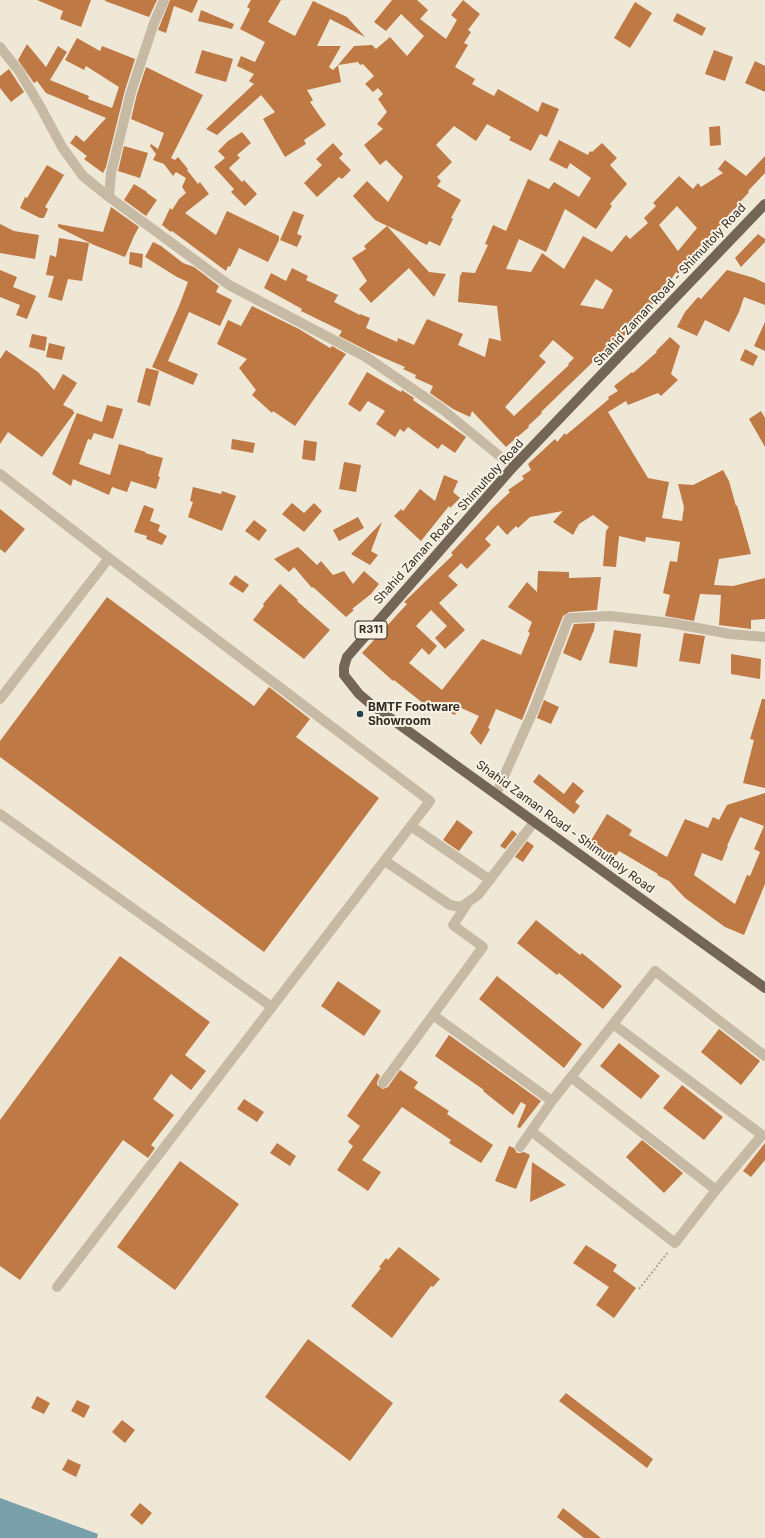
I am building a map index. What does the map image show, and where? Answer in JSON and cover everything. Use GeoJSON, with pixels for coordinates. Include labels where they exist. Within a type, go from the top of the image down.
{"type":"FeatureCollection","features":[{"type":"Feature","properties":{"kind":"main road","name":"Shahid Zaman Road - Shimultoly Road"},"geometry":{"type":"LineString","coordinates":[[765,204],[513,467],[347,657],[344,667],[344,675],[359,694],[765,988]]}},
{"type":"Feature","properties":{"kind":"street"},"geometry":{"type":"LineString","coordinates":[[108,197],[111,172],[131,92],[154,23],[164,0]]}},
{"type":"Feature","properties":{"kind":"street"},"geometry":{"type":"LineString","coordinates":[[0,47],[19,71],[62,147],[83,176],[108,197],[229,285],[366,357],[442,409],[513,467]]}},
{"type":"Feature","properties":{"kind":"street"},"geometry":{"type":"LineString","coordinates":[[0,474],[430,801],[57,1287]]}},
{"type":"Feature","properties":{"kind":"street"},"geometry":{"type":"LineString","coordinates":[[0,699],[109,558]]}},
{"type":"Feature","properties":{"kind":"street"},"geometry":{"type":"LineString","coordinates":[[496,794],[534,709],[569,618],[610,616],[671,623],[730,634],[765,637]]}},
{"type":"Feature","properties":{"kind":"street"},"geometry":{"type":"LineString","coordinates":[[0,814],[272,1007]]}},
{"type":"Feature","properties":{"kind":"street"},"geometry":{"type":"LineString","coordinates":[[384,861],[450,906],[461,907],[478,895],[534,822]]}},
{"type":"Feature","properties":{"kind":"street"},"geometry":{"type":"LineString","coordinates":[[411,826],[490,880]]}},
{"type":"Feature","properties":{"kind":"street"},"geometry":{"type":"LineString","coordinates":[[383,1083],[483,947],[453,925],[467,904]]}},
{"type":"Feature","properties":{"kind":"street"},"geometry":{"type":"LineString","coordinates":[[520,1147],[552,1101],[655,971],[765,1056]]}},
{"type":"Feature","properties":{"kind":"street"},"geometry":{"type":"LineString","coordinates":[[433,1015],[552,1101]]}},
{"type":"Feature","properties":{"kind":"street"},"geometry":{"type":"LineString","coordinates":[[531,1131],[675,1243],[716,1190],[762,1135],[613,1024]]}},
{"type":"Feature","properties":{"kind":"street"},"geometry":{"type":"LineString","coordinates":[[571,1077],[716,1190]]}},
{"type":"Feature","properties":{"kind":"path"},"geometry":{"type":"LineString","coordinates":[[639,1289],[675,1243]]}},
{"type":"Feature","properties":{"kind":"water"},"geometry":{"type":"Polygon","coordinates":[[[0,1498],[98,1534],[97,1538],[0,1538],[0,1498]]]}},
{"type":"Feature","properties":{"kind":"building"},"geometry":{"type":"Polygon","coordinates":[[[37,0],[91,0],[81,27],[60,19],[63,11],[37,0]]]}},
{"type":"Feature","properties":{"kind":"building"},"geometry":{"type":"Polygon","coordinates":[[[105,0],[157,0],[149,17],[105,0]]]}},
{"type":"Feature","properties":{"kind":"building"},"geometry":{"type":"Polygon","coordinates":[[[170,0],[198,0],[192,13],[174,6],[166,33],[158,30],[170,0]]]}},
{"type":"Feature","properties":{"kind":"building"},"geometry":{"type":"Polygon","coordinates":[[[251,0],[281,0],[268,22],[295,36],[313,1],[347,17],[365,37],[330,19],[317,46],[341,46],[329,67],[333,70],[338,65],[341,82],[307,90],[313,100],[310,102],[326,125],[304,140],[306,144],[285,157],[263,119],[275,112],[261,95],[217,135],[206,129],[254,84],[249,81],[254,74],[237,66],[241,56],[255,62],[265,42],[240,29],[250,9],[247,7],[251,0]]]}},
{"type":"Feature","properties":{"kind":"building"},"geometry":{"type":"Polygon","coordinates":[[[392,0],[417,0],[428,10],[420,19],[446,39],[457,20],[451,15],[463,0],[480,14],[468,30],[471,32],[464,43],[468,45],[455,67],[475,79],[472,84],[494,96],[498,89],[538,112],[542,102],[559,109],[547,137],[540,134],[531,151],[509,140],[511,137],[487,124],[476,141],[454,126],[436,145],[452,162],[437,177],[441,181],[437,186],[461,200],[451,218],[453,219],[440,246],[429,241],[427,245],[375,220],[353,196],[367,181],[388,202],[403,177],[386,160],[380,165],[364,145],[383,129],[377,124],[387,112],[378,99],[383,94],[378,88],[373,92],[365,84],[374,76],[363,64],[360,65],[358,62],[338,65],[354,46],[372,45],[376,49],[390,37],[407,56],[424,36],[401,14],[386,31],[374,22],[392,0]]]}},
{"type":"Feature","properties":{"kind":"building"},"geometry":{"type":"Polygon","coordinates":[[[635,2],[652,13],[630,48],[614,38],[635,2]]]}},
{"type":"Feature","properties":{"kind":"building"},"geometry":{"type":"Polygon","coordinates":[[[201,10],[234,24],[232,29],[198,21],[201,10]]]}},
{"type":"Feature","properties":{"kind":"building"},"geometry":{"type":"Polygon","coordinates":[[[677,13],[706,28],[702,36],[673,21],[677,13]]]}},
{"type":"Feature","properties":{"kind":"building"},"geometry":{"type":"Polygon","coordinates":[[[77,38],[100,51],[102,46],[135,59],[125,90],[106,167],[103,173],[84,159],[87,156],[70,143],[76,135],[84,142],[106,118],[46,93],[37,81],[34,83],[18,60],[27,44],[46,67],[58,46],[67,52],[50,80],[89,96],[88,99],[112,108],[119,87],[86,66],[84,70],[65,60],[77,38]]]}},
{"type":"Feature","properties":{"kind":"building"},"geometry":{"type":"Polygon","coordinates":[[[202,50],[233,59],[226,82],[195,73],[202,50]]]}},
{"type":"Feature","properties":{"kind":"building"},"geometry":{"type":"Polygon","coordinates":[[[714,50],[733,57],[725,81],[705,74],[714,50]]]}},
{"type":"Feature","properties":{"kind":"building"},"geometry":{"type":"Polygon","coordinates":[[[755,61],[765,66],[765,92],[745,83],[755,61]]]}},
{"type":"Feature","properties":{"kind":"building"},"geometry":{"type":"Polygon","coordinates":[[[146,67],[203,95],[171,158],[175,160],[178,157],[198,184],[200,182],[209,194],[185,213],[216,235],[227,211],[279,236],[279,240],[268,262],[239,248],[230,267],[228,266],[226,271],[162,225],[170,208],[172,210],[179,199],[186,193],[182,187],[186,178],[176,172],[173,176],[164,164],[153,160],[156,154],[150,146],[151,144],[158,149],[164,133],[131,119],[146,67]]]}},
{"type":"Feature","properties":{"kind":"building"},"geometry":{"type":"Polygon","coordinates":[[[9,69],[24,92],[11,102],[0,88],[0,76],[9,69]]]}},
{"type":"Feature","properties":{"kind":"building"},"geometry":{"type":"Polygon","coordinates":[[[720,126],[721,145],[710,146],[709,127],[720,126]]]}},
{"type":"Feature","properties":{"kind":"building"},"geometry":{"type":"Polygon","coordinates":[[[242,132],[251,143],[237,155],[240,158],[229,168],[242,182],[244,180],[257,194],[245,206],[231,192],[234,189],[214,167],[225,158],[218,151],[228,141],[242,132]]]}},
{"type":"Feature","properties":{"kind":"building"},"geometry":{"type":"Polygon","coordinates":[[[559,140],[588,155],[590,151],[592,152],[602,143],[617,158],[610,165],[627,184],[610,204],[612,206],[596,229],[565,209],[546,252],[519,239],[506,269],[531,272],[542,253],[564,269],[583,236],[612,252],[626,235],[630,239],[648,223],[644,218],[656,206],[653,203],[679,176],[693,189],[698,183],[701,187],[723,173],[718,169],[725,160],[746,176],[765,156],[765,173],[748,191],[749,192],[740,202],[741,203],[729,214],[731,216],[717,229],[718,230],[711,237],[712,238],[688,263],[687,261],[678,274],[676,272],[663,292],[662,291],[647,312],[641,309],[645,313],[622,338],[619,336],[599,358],[598,357],[541,412],[542,413],[528,426],[529,427],[506,447],[472,411],[470,417],[453,409],[430,393],[433,386],[415,378],[416,375],[403,369],[405,367],[370,352],[339,336],[342,331],[301,311],[302,309],[264,288],[271,273],[286,281],[292,268],[308,276],[306,280],[338,295],[334,302],[360,315],[370,318],[366,328],[397,342],[398,338],[414,345],[427,319],[463,334],[458,345],[485,357],[489,338],[501,341],[497,306],[458,302],[460,275],[462,272],[475,273],[488,245],[485,244],[493,225],[506,231],[528,179],[549,189],[554,182],[579,197],[591,178],[570,163],[567,169],[549,160],[559,140]],[[677,206],[659,225],[678,251],[697,228],[677,206]],[[596,279],[580,305],[603,309],[613,290],[596,279]],[[553,340],[539,356],[546,362],[505,407],[514,416],[569,365],[568,364],[574,358],[553,340]]]}},
{"type":"Feature","properties":{"kind":"building"},"geometry":{"type":"Polygon","coordinates":[[[333,143],[343,154],[339,158],[351,170],[342,179],[339,177],[317,197],[304,183],[322,165],[316,159],[333,143]]]}},
{"type":"Feature","properties":{"kind":"building"},"geometry":{"type":"Polygon","coordinates":[[[124,146],[148,153],[140,178],[118,171],[124,146]]]}},
{"type":"Feature","properties":{"kind":"building"},"geometry":{"type":"Polygon","coordinates":[[[47,165],[64,175],[45,207],[48,209],[44,218],[40,218],[20,208],[25,197],[27,198],[47,165]]]}},
{"type":"Feature","properties":{"kind":"building"},"geometry":{"type":"Polygon","coordinates":[[[134,184],[157,200],[146,216],[124,200],[134,184]]]}},
{"type":"Feature","properties":{"kind":"building"},"geometry":{"type":"Polygon","coordinates":[[[111,207],[139,227],[125,257],[94,245],[58,227],[58,224],[103,232],[111,207]]]}},
{"type":"Feature","properties":{"kind":"building"},"geometry":{"type":"Polygon","coordinates":[[[293,211],[304,215],[297,234],[302,236],[297,247],[280,240],[293,211]]]}},
{"type":"Feature","properties":{"kind":"building"},"geometry":{"type":"Polygon","coordinates":[[[0,224],[14,231],[39,235],[35,259],[0,253],[0,224]]]}},
{"type":"Feature","properties":{"kind":"building"},"geometry":{"type":"Polygon","coordinates":[[[387,226],[429,272],[446,274],[434,297],[409,268],[371,303],[359,289],[367,281],[352,258],[366,249],[364,246],[387,226]]]}},
{"type":"Feature","properties":{"kind":"building"},"geometry":{"type":"Polygon","coordinates":[[[758,234],[765,239],[765,242],[741,267],[735,258],[758,234]]]}},
{"type":"Feature","properties":{"kind":"building"},"geometry":{"type":"Polygon","coordinates":[[[59,238],[89,243],[82,281],[68,279],[62,301],[48,297],[54,276],[46,275],[50,255],[56,257],[59,238]]]}},
{"type":"Feature","properties":{"kind":"building"},"geometry":{"type":"Polygon","coordinates":[[[153,242],[161,246],[183,263],[194,267],[219,286],[216,292],[232,300],[220,326],[189,312],[168,361],[198,374],[193,385],[152,367],[188,282],[177,277],[145,257],[153,242]]]}},
{"type":"Feature","properties":{"kind":"building"},"geometry":{"type":"Polygon","coordinates":[[[130,252],[143,254],[142,268],[129,264],[130,252]]]}},
{"type":"Feature","properties":{"kind":"building"},"geometry":{"type":"Polygon","coordinates":[[[0,270],[17,277],[13,287],[36,296],[27,319],[16,315],[20,305],[0,297],[0,270]]]}},
{"type":"Feature","properties":{"kind":"building"},"geometry":{"type":"Polygon","coordinates":[[[727,270],[765,283],[765,305],[744,297],[739,312],[729,332],[705,320],[697,336],[677,327],[685,312],[698,297],[701,299],[727,270]]]}},
{"type":"Feature","properties":{"kind":"building"},"geometry":{"type":"Polygon","coordinates":[[[252,306],[299,329],[330,348],[332,346],[346,354],[295,426],[273,411],[272,413],[252,395],[256,390],[239,368],[247,359],[217,344],[228,320],[241,326],[252,306]]]}},
{"type":"Feature","properties":{"kind":"building"},"geometry":{"type":"Polygon","coordinates":[[[765,322],[765,351],[754,346],[765,322]]]}},
{"type":"Feature","properties":{"kind":"building"},"geometry":{"type":"Polygon","coordinates":[[[32,334],[47,337],[45,351],[29,347],[32,334]]]}},
{"type":"Feature","properties":{"kind":"building"},"geometry":{"type":"Polygon","coordinates":[[[670,337],[680,346],[671,374],[678,380],[661,396],[658,393],[628,405],[626,401],[608,412],[648,478],[669,482],[662,518],[682,521],[684,507],[678,484],[693,485],[723,470],[729,481],[736,506],[737,505],[751,554],[719,559],[714,585],[733,586],[765,578],[765,619],[751,620],[751,629],[719,625],[721,595],[700,594],[694,621],[665,616],[670,595],[663,593],[670,561],[677,562],[680,542],[646,537],[645,542],[619,536],[616,567],[603,566],[606,531],[609,527],[593,515],[579,524],[573,535],[553,522],[563,511],[530,517],[518,528],[516,526],[507,535],[498,525],[485,539],[491,545],[467,569],[461,563],[448,576],[458,585],[439,603],[465,630],[445,649],[435,638],[447,626],[431,610],[416,626],[437,646],[429,655],[422,648],[409,663],[442,690],[482,639],[521,655],[530,633],[528,632],[532,622],[508,607],[527,582],[537,592],[538,571],[569,572],[569,578],[601,577],[597,610],[569,612],[563,616],[522,720],[496,709],[488,728],[490,729],[481,745],[470,733],[479,716],[459,707],[455,715],[431,704],[429,708],[394,680],[393,681],[362,653],[407,604],[404,602],[453,555],[451,553],[510,492],[508,490],[524,479],[522,476],[531,470],[528,464],[555,439],[557,442],[565,433],[566,435],[609,399],[608,397],[618,391],[614,386],[632,372],[633,373],[657,352],[656,351],[670,337]]]}},
{"type":"Feature","properties":{"kind":"building"},"geometry":{"type":"Polygon","coordinates":[[[49,343],[65,347],[62,360],[46,357],[49,343]]]}},
{"type":"Feature","properties":{"kind":"building"},"geometry":{"type":"Polygon","coordinates":[[[745,349],[758,356],[753,366],[740,360],[745,349]]]}},
{"type":"Feature","properties":{"kind":"building"},"geometry":{"type":"Polygon","coordinates":[[[6,350],[38,372],[54,390],[63,374],[77,383],[63,405],[75,412],[42,457],[8,432],[0,444],[0,359],[6,350]]]}},
{"type":"Feature","properties":{"kind":"building"},"geometry":{"type":"Polygon","coordinates":[[[146,368],[159,371],[150,406],[137,402],[146,368]]]}},
{"type":"Feature","properties":{"kind":"building"},"geometry":{"type":"Polygon","coordinates":[[[367,372],[401,392],[402,390],[414,398],[413,400],[466,437],[455,453],[442,444],[438,449],[408,427],[404,432],[400,429],[395,437],[376,424],[385,411],[368,401],[360,412],[348,404],[367,372]]]}},
{"type":"Feature","properties":{"kind":"building"},"geometry":{"type":"Polygon","coordinates":[[[107,405],[123,409],[113,439],[94,433],[91,440],[88,439],[79,464],[110,475],[119,444],[146,452],[145,453],[163,458],[158,476],[160,477],[156,489],[131,481],[127,492],[112,487],[109,495],[73,479],[71,486],[52,474],[77,413],[102,422],[107,405]]]}},
{"type":"Feature","properties":{"kind":"building"},"geometry":{"type":"Polygon","coordinates":[[[761,411],[765,418],[765,447],[749,419],[761,411]]]}},
{"type":"Feature","properties":{"kind":"building"},"geometry":{"type":"Polygon","coordinates":[[[232,439],[255,443],[253,453],[231,449],[232,439]]]}},
{"type":"Feature","properties":{"kind":"building"},"geometry":{"type":"Polygon","coordinates":[[[304,440],[317,442],[315,461],[302,459],[304,440]]]}},
{"type":"Feature","properties":{"kind":"building"},"geometry":{"type":"Polygon","coordinates":[[[344,462],[361,465],[356,492],[339,489],[344,462]]]}},
{"type":"Feature","properties":{"kind":"building"},"geometry":{"type":"Polygon","coordinates":[[[444,475],[458,481],[453,492],[460,498],[450,508],[449,506],[421,541],[394,516],[401,509],[403,511],[420,489],[435,501],[444,475]]]}},
{"type":"Feature","properties":{"kind":"building"},"geometry":{"type":"Polygon","coordinates":[[[193,487],[221,494],[222,491],[236,496],[222,531],[188,517],[193,502],[190,501],[193,487]]]}},
{"type":"Feature","properties":{"kind":"building"},"geometry":{"type":"Polygon","coordinates":[[[292,503],[304,513],[314,503],[322,511],[304,532],[282,514],[292,503]]]}},
{"type":"Feature","properties":{"kind":"building"},"geometry":{"type":"Polygon","coordinates":[[[144,505],[154,509],[150,521],[160,525],[158,531],[167,536],[162,545],[146,539],[147,536],[134,532],[144,505]]]}},
{"type":"Feature","properties":{"kind":"building"},"geometry":{"type":"Polygon","coordinates":[[[0,509],[25,529],[5,553],[0,549],[0,509]]]}},
{"type":"Feature","properties":{"kind":"building"},"geometry":{"type":"Polygon","coordinates":[[[358,517],[364,528],[339,541],[333,530],[358,517]]]}},
{"type":"Feature","properties":{"kind":"building"},"geometry":{"type":"Polygon","coordinates":[[[254,520],[267,530],[259,541],[245,531],[254,520]]]}},
{"type":"Feature","properties":{"kind":"building"},"geometry":{"type":"Polygon","coordinates":[[[382,522],[371,551],[378,555],[370,565],[351,554],[382,522]]]}},
{"type":"Feature","properties":{"kind":"building"},"geometry":{"type":"Polygon","coordinates":[[[298,547],[317,565],[321,561],[333,575],[344,571],[353,584],[364,571],[379,584],[371,594],[352,609],[354,610],[346,617],[313,587],[312,588],[294,567],[289,572],[274,559],[298,547]]]}},
{"type":"Feature","properties":{"kind":"building"},"geometry":{"type":"Polygon","coordinates":[[[235,575],[249,585],[243,593],[229,584],[235,575]]]}},
{"type":"Feature","properties":{"kind":"building"},"geometry":{"type":"Polygon","coordinates":[[[280,584],[330,630],[304,659],[253,620],[264,606],[263,604],[280,584]]]}},
{"type":"Feature","properties":{"kind":"building"},"geometry":{"type":"Polygon","coordinates":[[[107,597],[254,706],[269,687],[310,719],[296,737],[379,798],[264,952],[0,757],[0,741],[107,597]]]}},
{"type":"Feature","properties":{"kind":"building"},"geometry":{"type":"Polygon","coordinates":[[[595,623],[594,630],[581,661],[563,653],[574,624],[595,623]]]}},
{"type":"Feature","properties":{"kind":"building"},"geometry":{"type":"Polygon","coordinates":[[[614,630],[641,634],[637,667],[609,663],[614,630]]]}},
{"type":"Feature","properties":{"kind":"building"},"geometry":{"type":"Polygon","coordinates":[[[684,633],[705,636],[700,664],[679,661],[684,633]]]}},
{"type":"Feature","properties":{"kind":"building"},"geometry":{"type":"Polygon","coordinates":[[[731,654],[761,659],[760,679],[731,674],[731,654]]]}},
{"type":"Feature","properties":{"kind":"building"},"geometry":{"type":"Polygon","coordinates":[[[762,699],[765,699],[765,788],[743,783],[754,740],[750,739],[762,699]]]}},
{"type":"Feature","properties":{"kind":"building"},"geometry":{"type":"Polygon","coordinates":[[[544,700],[559,707],[551,724],[537,718],[544,700]]]}},
{"type":"Feature","properties":{"kind":"building"},"geometry":{"type":"Polygon","coordinates":[[[539,774],[564,794],[573,782],[584,791],[575,802],[580,806],[574,814],[533,782],[539,774]]]}},
{"type":"Feature","properties":{"kind":"building"},"geometry":{"type":"Polygon","coordinates":[[[765,793],[765,884],[744,935],[725,927],[685,898],[669,881],[619,851],[612,862],[587,847],[607,814],[632,830],[629,835],[667,857],[685,819],[708,828],[713,817],[719,820],[727,805],[765,793]],[[740,817],[722,861],[702,853],[694,875],[735,904],[747,875],[750,876],[760,852],[754,849],[764,826],[740,817]]]}},
{"type":"Feature","properties":{"kind":"building"},"geometry":{"type":"Polygon","coordinates":[[[457,820],[473,832],[459,851],[443,840],[457,820]]]}},
{"type":"Feature","properties":{"kind":"building"},"geometry":{"type":"Polygon","coordinates":[[[512,830],[517,834],[505,849],[500,846],[512,830]]]}},
{"type":"Feature","properties":{"kind":"building"},"geometry":{"type":"Polygon","coordinates":[[[527,841],[534,846],[523,862],[515,857],[527,841]]]}},
{"type":"Feature","properties":{"kind":"building"},"geometry":{"type":"Polygon","coordinates":[[[536,920],[580,955],[582,953],[622,986],[603,1009],[559,973],[557,975],[517,943],[536,920]]]}},
{"type":"Feature","properties":{"kind":"building"},"geometry":{"type":"Polygon","coordinates":[[[120,956],[210,1022],[185,1055],[206,1071],[191,1090],[171,1074],[153,1099],[174,1115],[151,1145],[155,1148],[148,1158],[123,1140],[20,1280],[0,1266],[0,1120],[120,956]]]}},
{"type":"Feature","properties":{"kind":"building"},"geometry":{"type":"Polygon","coordinates":[[[497,976],[582,1044],[564,1068],[479,999],[497,976]]]}},
{"type":"Feature","properties":{"kind":"building"},"geometry":{"type":"Polygon","coordinates":[[[338,981],[381,1011],[364,1036],[321,1006],[338,981]]]}},
{"type":"Feature","properties":{"kind":"building"},"geometry":{"type":"Polygon","coordinates":[[[719,1029],[760,1061],[741,1085],[701,1052],[719,1029]]]}},
{"type":"Feature","properties":{"kind":"building"},"geometry":{"type":"Polygon","coordinates":[[[449,1035],[541,1101],[520,1128],[517,1127],[526,1105],[521,1102],[513,1115],[483,1091],[484,1090],[435,1056],[449,1035]]]}},
{"type":"Feature","properties":{"kind":"building"},"geometry":{"type":"Polygon","coordinates":[[[619,1043],[660,1076],[641,1099],[600,1066],[619,1043]]]}},
{"type":"Feature","properties":{"kind":"building"},"geometry":{"type":"Polygon","coordinates":[[[400,1070],[418,1082],[414,1088],[449,1111],[447,1114],[493,1145],[481,1163],[449,1143],[451,1140],[402,1107],[362,1160],[381,1172],[368,1191],[337,1170],[353,1146],[348,1142],[360,1126],[347,1116],[377,1073],[380,1076],[377,1085],[383,1089],[388,1087],[400,1070]]]}},
{"type":"Feature","properties":{"kind":"building"},"geometry":{"type":"Polygon","coordinates":[[[682,1085],[723,1117],[704,1140],[663,1108],[682,1085]]]}},
{"type":"Feature","properties":{"kind":"building"},"geometry":{"type":"Polygon","coordinates":[[[244,1099],[264,1112],[257,1122],[237,1109],[244,1099]]]}},
{"type":"Feature","properties":{"kind":"building"},"geometry":{"type":"Polygon","coordinates":[[[642,1140],[683,1173],[664,1193],[626,1157],[642,1140]]]}},
{"type":"Feature","properties":{"kind":"building"},"geometry":{"type":"Polygon","coordinates":[[[277,1143],[296,1156],[290,1166],[270,1153],[277,1143]]]}},
{"type":"Feature","properties":{"kind":"building"},"geometry":{"type":"Polygon","coordinates":[[[765,1143],[765,1160],[751,1177],[743,1171],[765,1143]]]}},
{"type":"Feature","properties":{"kind":"building"},"geometry":{"type":"Polygon","coordinates":[[[509,1146],[514,1148],[517,1153],[524,1152],[530,1155],[516,1189],[495,1181],[509,1146]]]}},
{"type":"Feature","properties":{"kind":"building"},"geometry":{"type":"Polygon","coordinates":[[[180,1161],[239,1204],[175,1290],[117,1247],[180,1161]]]}},
{"type":"Feature","properties":{"kind":"building"},"geometry":{"type":"Polygon","coordinates":[[[532,1162],[566,1185],[530,1202],[532,1162]]]}},
{"type":"Feature","properties":{"kind":"building"},"geometry":{"type":"Polygon","coordinates":[[[586,1245],[617,1265],[613,1271],[636,1288],[614,1318],[596,1305],[609,1287],[573,1263],[586,1245]]]}},
{"type":"Feature","properties":{"kind":"building"},"geometry":{"type":"Polygon","coordinates":[[[399,1247],[440,1279],[433,1287],[431,1286],[392,1338],[351,1306],[381,1268],[379,1267],[386,1258],[388,1260],[399,1247]]]}},
{"type":"Feature","properties":{"kind":"building"},"geometry":{"type":"Polygon","coordinates":[[[308,1339],[393,1403],[350,1461],[265,1397],[308,1339]]]}},
{"type":"Feature","properties":{"kind":"building"},"geometry":{"type":"Polygon","coordinates":[[[566,1393],[653,1459],[647,1468],[559,1401],[566,1393]]]}},
{"type":"Feature","properties":{"kind":"building"},"geometry":{"type":"Polygon","coordinates":[[[37,1396],[50,1403],[44,1414],[31,1408],[37,1396]]]}},
{"type":"Feature","properties":{"kind":"building"},"geometry":{"type":"Polygon","coordinates":[[[77,1400],[90,1406],[84,1418],[71,1411],[77,1400]]]}},
{"type":"Feature","properties":{"kind":"building"},"geometry":{"type":"Polygon","coordinates":[[[122,1420],[135,1430],[125,1443],[112,1432],[122,1420]]]}},
{"type":"Feature","properties":{"kind":"building"},"geometry":{"type":"Polygon","coordinates":[[[68,1459],[81,1465],[76,1477],[62,1470],[68,1459]]]}},
{"type":"Feature","properties":{"kind":"building"},"geometry":{"type":"Polygon","coordinates":[[[140,1503],[152,1513],[142,1525],[130,1515],[140,1503]]]}},
{"type":"Feature","properties":{"kind":"building"},"geometry":{"type":"Polygon","coordinates":[[[563,1508],[601,1538],[584,1538],[557,1517],[563,1508]]]}},
{"type":"Feature","properties":{"kind":"place","name":"BMTF Footware Showroom"},"geometry":{"type":"Point","coordinates":[360,714]}}]}
